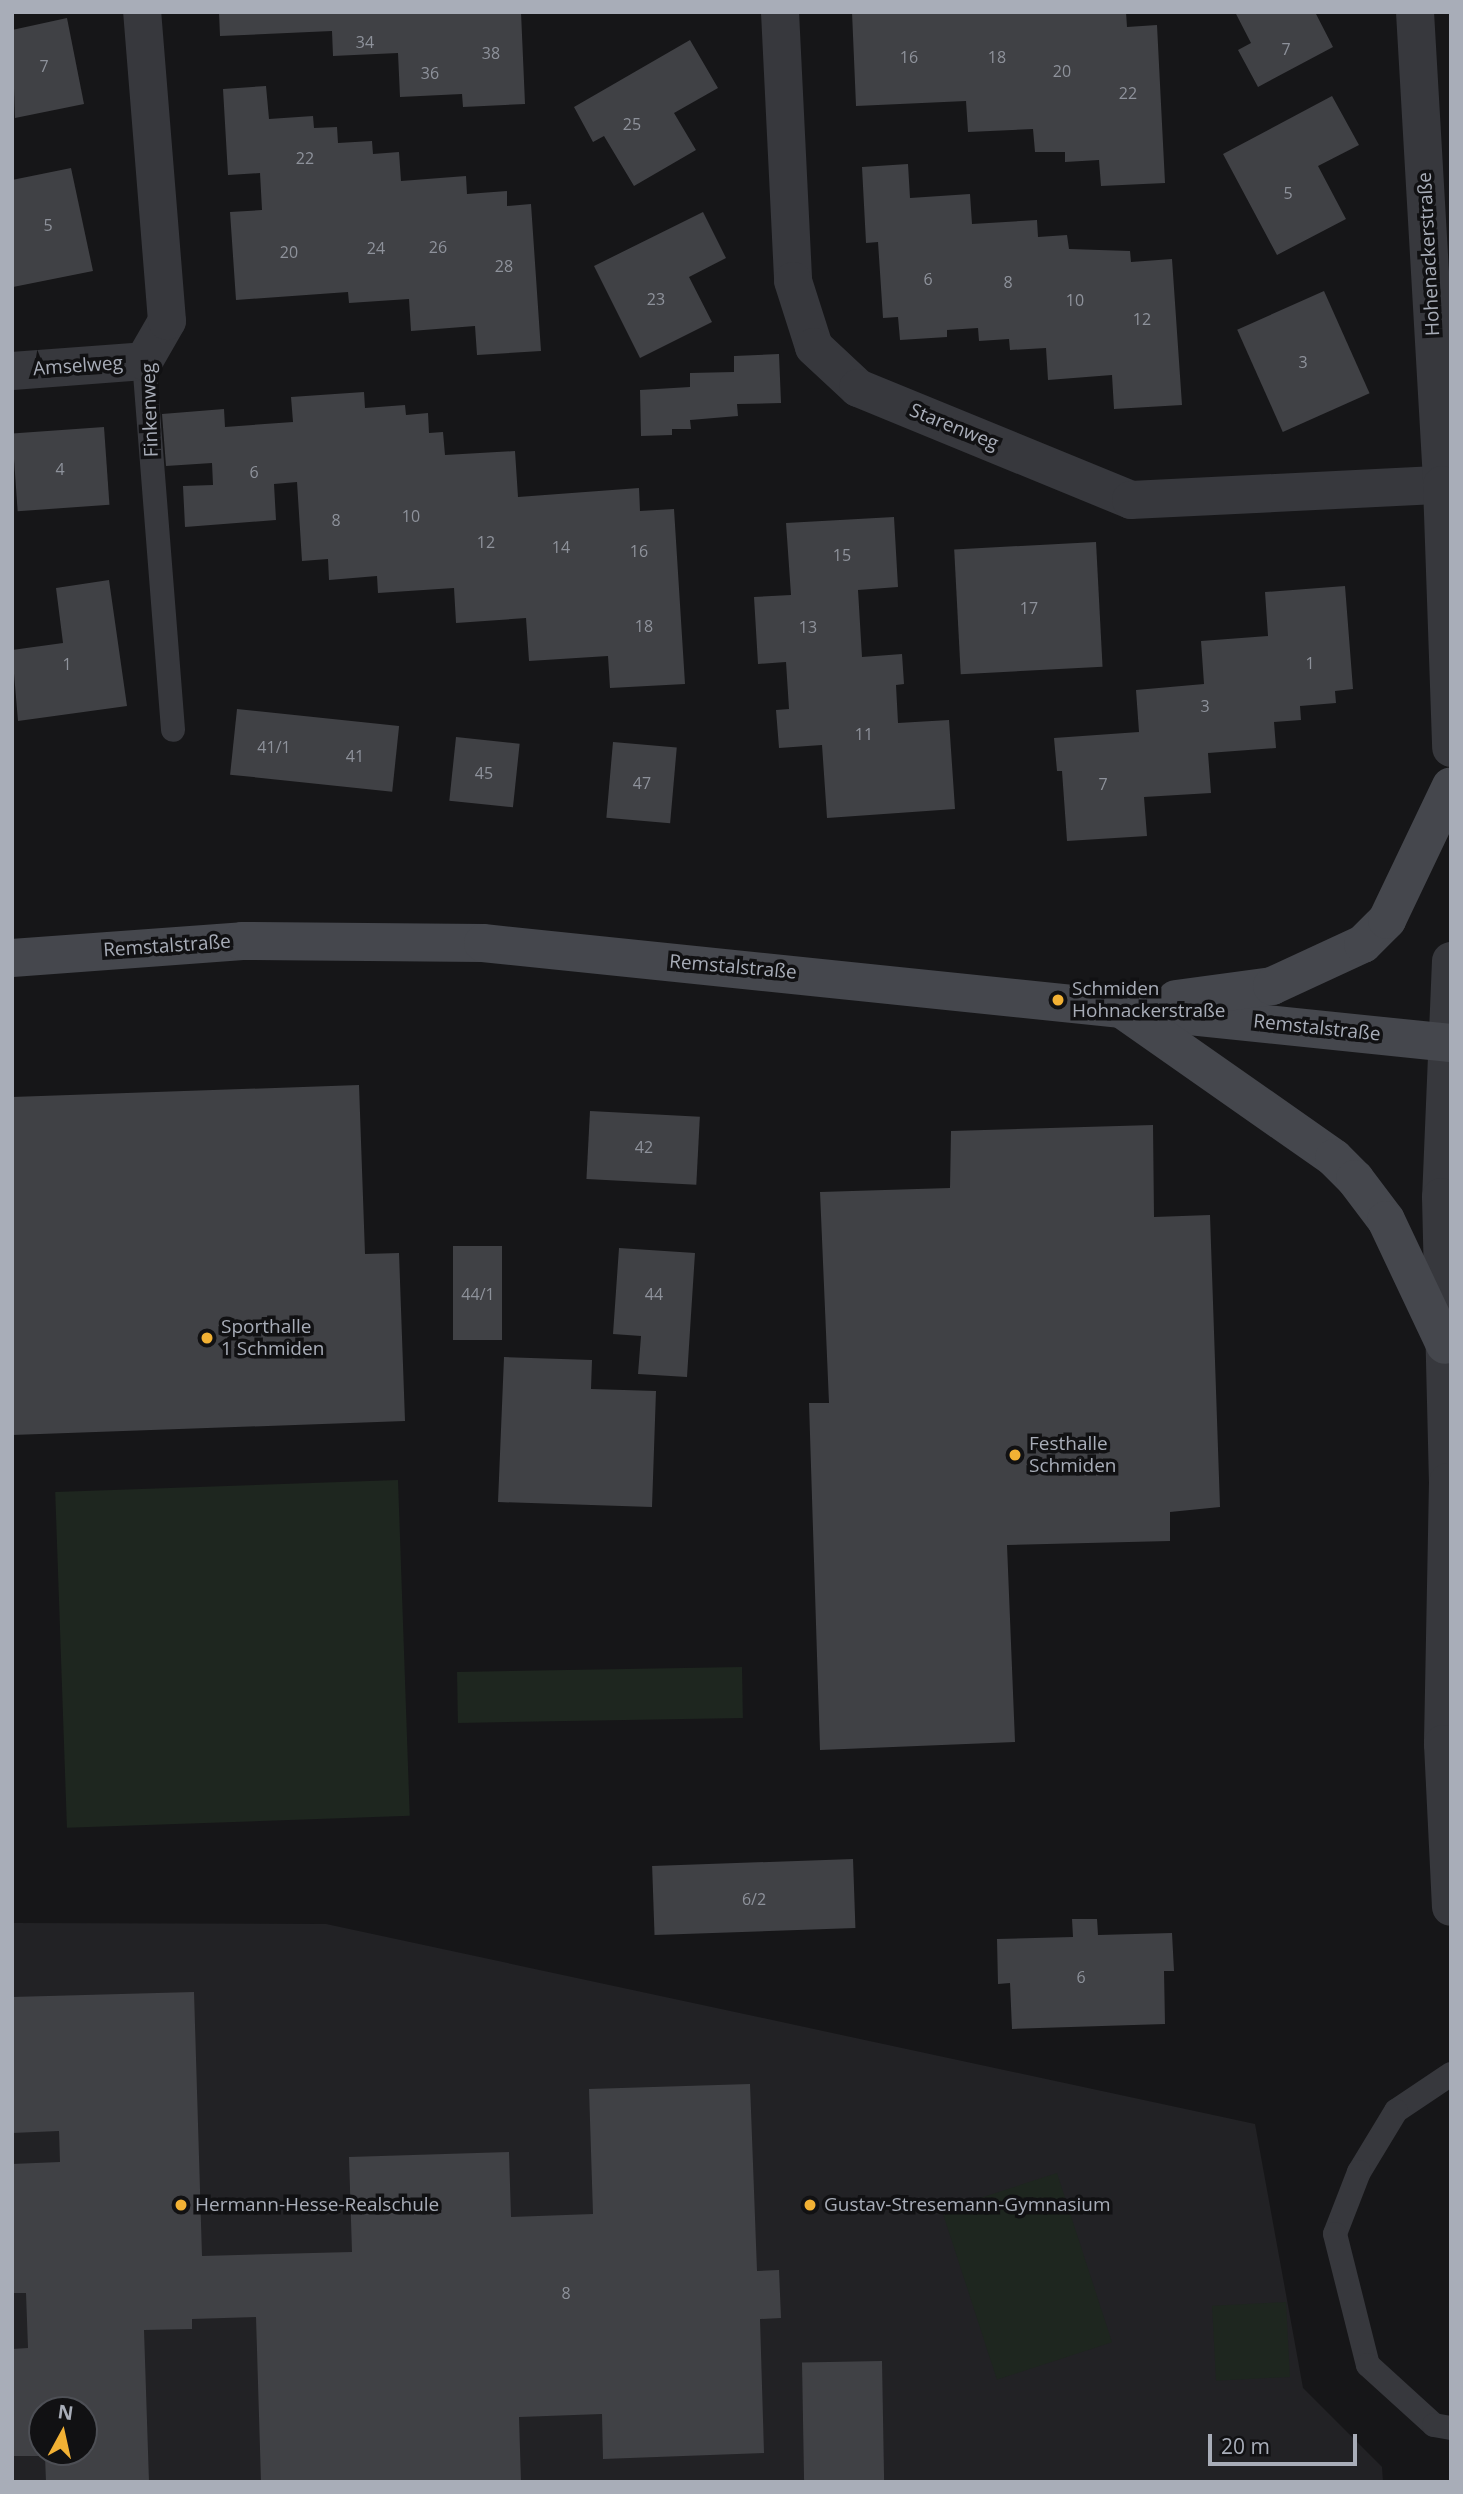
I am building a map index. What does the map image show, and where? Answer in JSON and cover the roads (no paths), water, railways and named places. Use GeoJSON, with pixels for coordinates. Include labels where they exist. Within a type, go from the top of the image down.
{"type":"FeatureCollection","features":[{"type":"Feature","properties":{"kind":"street","name":"Finkenweg"},"geometry":{"type":"LineString","coordinates":[[142,12],[167,321],[144,361]]}},
{"type":"Feature","properties":{"kind":"street","name":"Starenweg"},"geometry":{"type":"LineString","coordinates":[[780,12],[793,281],[814,347],[858,388],[1131,500],[1442,485]]}},
{"type":"Feature","properties":{"kind":"street","name":"Hohenackerstraße"},"geometry":{"type":"LineString","coordinates":[[1415,12],[1442,485],[1451,748]]}},
{"type":"Feature","properties":{"kind":"street","name":"Amselweg"},"geometry":{"type":"LineString","coordinates":[[12,371],[144,361]]}},
{"type":"Feature","properties":{"kind":"street"},"geometry":{"type":"LineString","coordinates":[[1119,1007],[1272,986],[1363,944],[1387,920],[1451,786]]}},
{"type":"Feature","properties":{"kind":"street","name":"Remstalstraße"},"geometry":{"type":"LineString","coordinates":[[12,958],[242,942],[483,943],[1449,1042]]}},
{"type":"Feature","properties":{"kind":"street"},"geometry":{"type":"LineString","coordinates":[[1451,961],[1441,1197],[1445,1345],[1443,1744],[1451,1907]]}},
{"type":"Feature","properties":{"kind":"street"},"geometry":{"type":"LineString","coordinates":[[1119,1007],[1334,1158],[1355,1179],[1386,1220],[1445,1345]]}},
{"type":"Feature","properties":{"kind":"lane","name":"Finkenweg"},"geometry":{"type":"LineString","coordinates":[[144,361],[173,730]]}},
{"type":"Feature","properties":{"kind":"lane"},"geometry":{"type":"LineString","coordinates":[[1451,2074],[1396,2111],[1359,2172],[1335,2234],[1368,2365],[1434,2425],[1451,2428]]}},
{"type":"Feature","properties":{"kind":"place","name":"Schmiden Hohnackerstraße"},"geometry":{"type":"Point","coordinates":[1058,1000]}},
{"type":"Feature","properties":{"kind":"place","name":"Sporthalle 1 Schmiden"},"geometry":{"type":"Point","coordinates":[207,1338]}},
{"type":"Feature","properties":{"kind":"place","name":"Festhalle Schmiden"},"geometry":{"type":"Point","coordinates":[1015,1455]}},
{"type":"Feature","properties":{"kind":"place","name":"Hermann-Hesse-Realschule"},"geometry":{"type":"Point","coordinates":[181,2205]}},
{"type":"Feature","properties":{"kind":"place","name":"Gustav-Stresemann-Gymnasium"},"geometry":{"type":"Point","coordinates":[810,2205]}}]}
